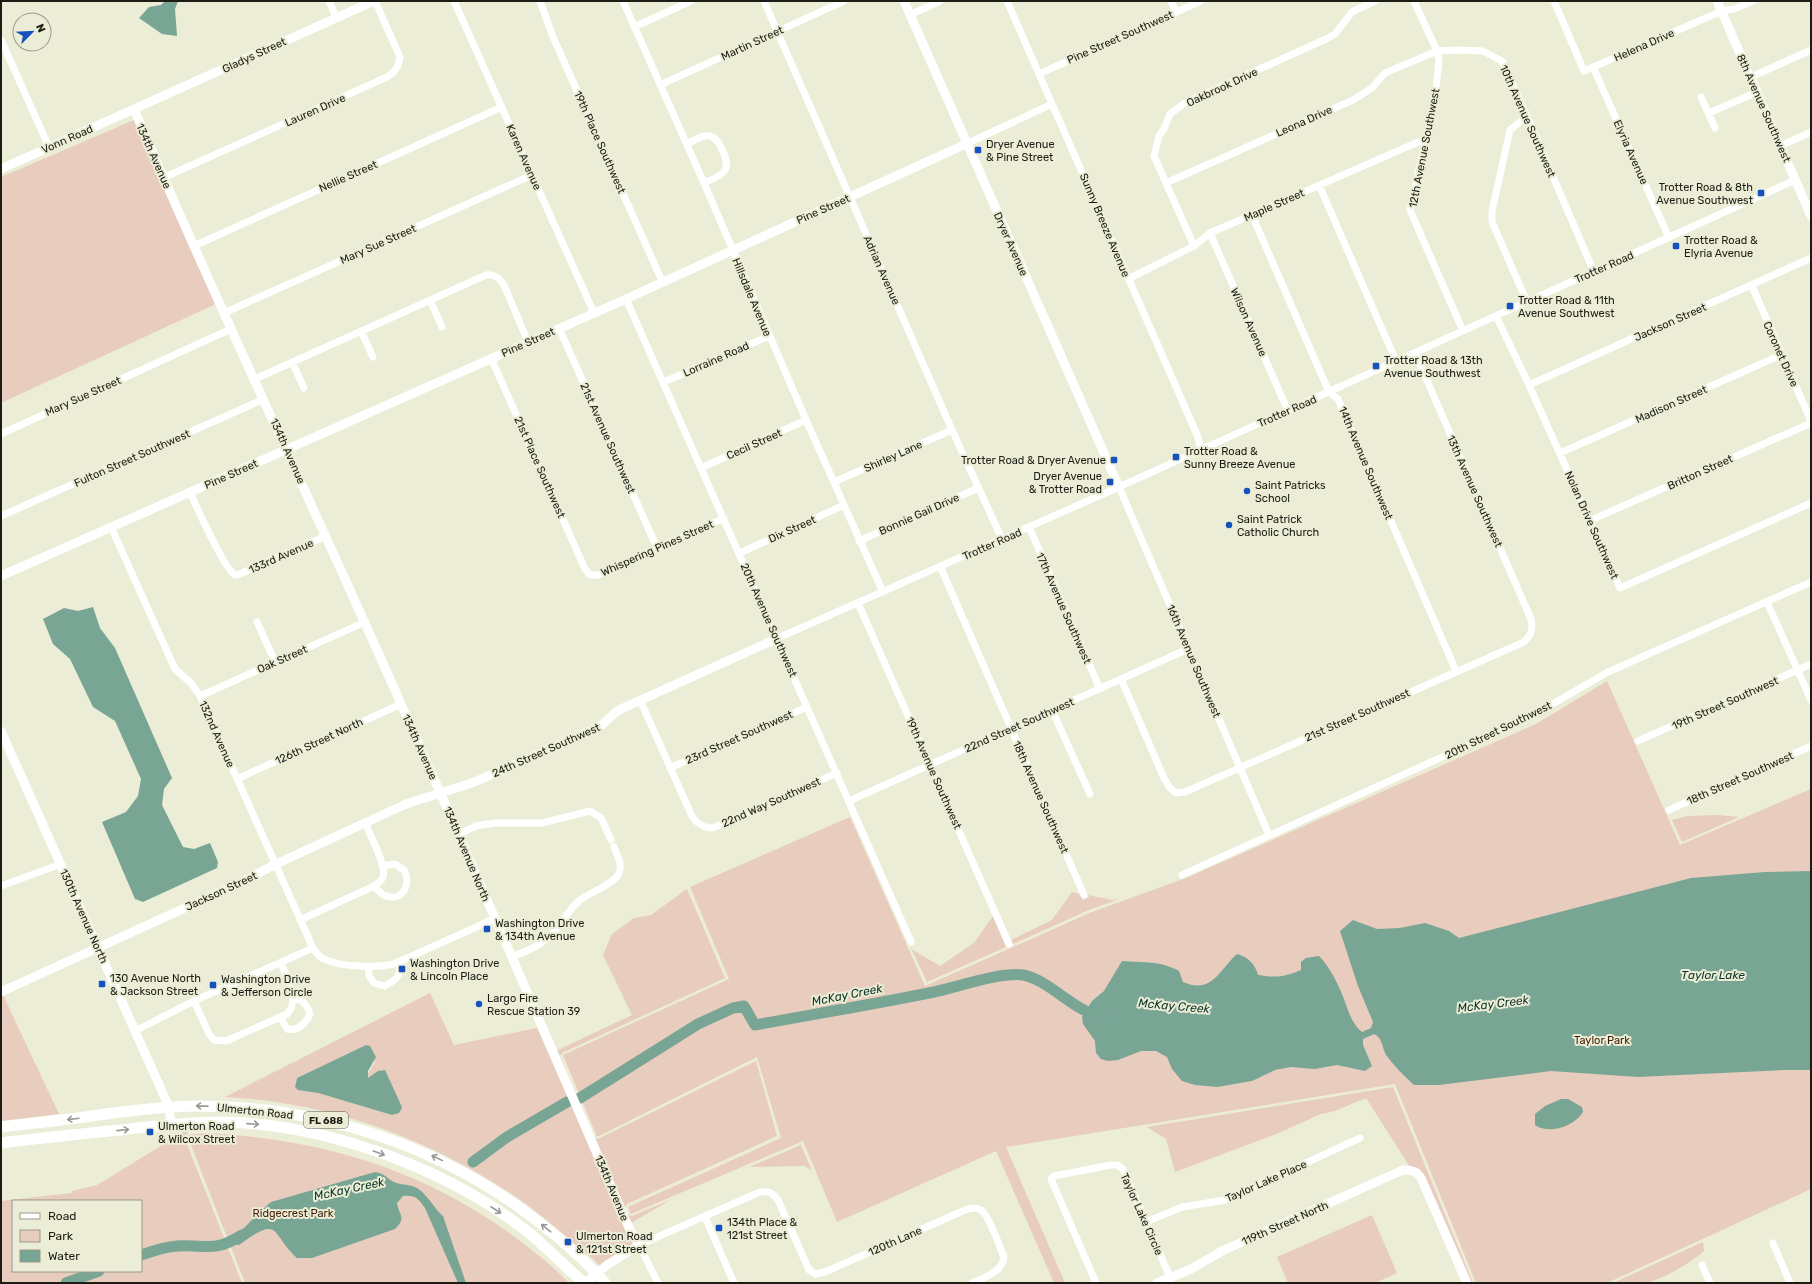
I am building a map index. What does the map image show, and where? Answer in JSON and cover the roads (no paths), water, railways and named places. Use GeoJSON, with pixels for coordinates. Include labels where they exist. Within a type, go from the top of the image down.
{"type":"FeatureCollection","features":[{"type":"Feature","properties":{"kind":"main road","name":"Ulmerton Road"},"geometry":{"type":"LineString","coordinates":[[1,1127],[169,1107],[230,1107],[298,1115],[340,1123],[406,1145],[461,1171],[519,1207],[573,1250],[597,1273],[605,1283]]}},
{"type":"Feature","properties":{"kind":"main road"},"geometry":{"type":"LineString","coordinates":[[1,1135],[31,1131],[50,1122]]}},
{"type":"Feature","properties":{"kind":"main road","name":"Ulmerton Road"},"geometry":{"type":"LineString","coordinates":[[1,1143],[171,1124],[221,1122],[269,1125],[320,1135],[360,1146],[401,1161],[447,1181],[496,1210],[527,1232],[585,1283]]}},
{"type":"Feature","properties":{"kind":"street"},"geometry":{"type":"LineString","coordinates":[[329,1],[336,17]]}},
{"type":"Feature","properties":{"kind":"street","name":"Gladys Street"},"geometry":{"type":"LineString","coordinates":[[134,109],[374,1]]}},
{"type":"Feature","properties":{"kind":"street","name":"Lauren Drive"},"geometry":{"type":"LineString","coordinates":[[163,178],[387,77],[395,72],[399,65],[400,58],[374,1]]}},
{"type":"Feature","properties":{"kind":"street","name":"Karen Avenue"},"geometry":{"type":"LineString","coordinates":[[454,1],[594,313]]}},
{"type":"Feature","properties":{"kind":"street","name":"19th Place Southwest"},"geometry":{"type":"LineString","coordinates":[[540,1],[553,37],[662,282]]}},
{"type":"Feature","properties":{"kind":"street","name":"Hillsdale Avenue"},"geometry":{"type":"LineString","coordinates":[[623,1],[704,183],[769,336],[883,592]]}},
{"type":"Feature","properties":{"kind":"street"},"geometry":{"type":"LineString","coordinates":[[634,27],[692,1]]}},
{"type":"Feature","properties":{"kind":"street","name":"Adrian Avenue"},"geometry":{"type":"LineString","coordinates":[[764,1],[952,430],[1002,539]]}},
{"type":"Feature","properties":{"kind":"street","name":"Martin Street"},"geometry":{"type":"LineString","coordinates":[[660,85],[844,1]]}},
{"type":"Feature","properties":{"kind":"street","name":"Dryer Avenue"},"geometry":{"type":"LineString","coordinates":[[904,1],[1119,487]]}},
{"type":"Feature","properties":{"kind":"street"},"geometry":{"type":"LineString","coordinates":[[910,15],[940,1]]}},
{"type":"Feature","properties":{"kind":"street","name":"Sunny Breeze Avenue"},"geometry":{"type":"LineString","coordinates":[[1007,1],[1198,438],[1201,450]]}},
{"type":"Feature","properties":{"kind":"street"},"geometry":{"type":"LineString","coordinates":[[1171,1],[1176,12]]}},
{"type":"Feature","properties":{"kind":"street","name":"Pine Street Southwest"},"geometry":{"type":"LineString","coordinates":[[1039,74],[1201,1]]}},
{"type":"Feature","properties":{"kind":"street","name":"Oakbrook Drive"},"geometry":{"type":"LineString","coordinates":[[1194,246],[1154,156],[1159,136],[1164,129],[1170,114],[1185,103],[1328,38],[1335,34],[1352,12],[1375,1]]}},
{"type":"Feature","properties":{"kind":"street"},"geometry":{"type":"LineString","coordinates":[[1414,1],[1437,51]]}},
{"type":"Feature","properties":{"kind":"street","name":"8th Avenue Southwest"},"geometry":{"type":"LineString","coordinates":[[1718,1],[1780,146],[1811,214]]}},
{"type":"Feature","properties":{"kind":"street","name":"Helena Drive"},"geometry":{"type":"LineString","coordinates":[[1593,67],[1722,10],[1734,9],[1753,1]]}},
{"type":"Feature","properties":{"kind":"street"},"geometry":{"type":"LineString","coordinates":[[1555,2],[1584,70],[1593,67]]}},
{"type":"Feature","properties":{"kind":"street"},"geometry":{"type":"LineString","coordinates":[[1,40],[49,147]]}},
{"type":"Feature","properties":{"kind":"street"},"geometry":{"type":"LineString","coordinates":[[1751,77],[1811,50]]}},
{"type":"Feature","properties":{"kind":"street","name":"Leona Drive"},"geometry":{"type":"LineString","coordinates":[[1166,183],[1353,100],[1372,88],[1385,73],[1437,51]]}},
{"type":"Feature","properties":{"kind":"street","name":"10th Avenue Southwest"},"geometry":{"type":"LineString","coordinates":[[1437,51],[1483,51],[1502,61],[1594,272]]}},
{"type":"Feature","properties":{"kind":"street","name":"12th Avenue Southwest"},"geometry":{"type":"LineString","coordinates":[[1437,51],[1439,60],[1434,97],[1410,210],[1463,331]]}},
{"type":"Feature","properties":{"kind":"street","name":"Elyria Avenue"},"geometry":{"type":"LineString","coordinates":[[1593,67],[1669,238]]}},
{"type":"Feature","properties":{"kind":"street"},"geometry":{"type":"LineString","coordinates":[[1709,113],[1757,92]]}},
{"type":"Feature","properties":{"kind":"street"},"geometry":{"type":"LineString","coordinates":[[1700,97],[1716,128]]}},
{"type":"Feature","properties":{"kind":"street","name":"Pine Street"},"geometry":{"type":"LineString","coordinates":[[1,576],[594,313],[1052,104]]}},
{"type":"Feature","properties":{"kind":"street","name":"Nellie Street"},"geometry":{"type":"LineString","coordinates":[[194,246],[502,107]]}},
{"type":"Feature","properties":{"kind":"street","name":"134th Avenue"},"geometry":{"type":"LineString","coordinates":[[134,109],[163,178],[287,449],[441,794]]}},
{"type":"Feature","properties":{"kind":"street","name":"Vonn Road"},"geometry":{"type":"LineString","coordinates":[[1,169],[134,109]]}},
{"type":"Feature","properties":{"kind":"street"},"geometry":{"type":"LineString","coordinates":[[1527,116],[1510,130],[1492,211],[1492,222],[1527,302]]}},
{"type":"Feature","properties":{"kind":"street"},"geometry":{"type":"LineString","coordinates":[[1780,146],[1811,132]]}},
{"type":"Feature","properties":{"kind":"street"},"geometry":{"type":"LineString","coordinates":[[687,144],[705,135],[713,136],[717,139],[720,145],[727,162],[727,168],[723,173],[704,183]]}},
{"type":"Feature","properties":{"kind":"street","name":"Maple Street"},"geometry":{"type":"LineString","coordinates":[[1128,278],[1194,246],[1210,233],[1425,139]]}},
{"type":"Feature","properties":{"kind":"street","name":"Mary Sue Street"},"geometry":{"type":"LineString","coordinates":[[224,313],[532,175]]}},
{"type":"Feature","properties":{"kind":"street","name":"Trotter Road"},"geometry":{"type":"LineString","coordinates":[[778,638],[1288,411],[1796,180]]}},
{"type":"Feature","properties":{"kind":"street"},"geometry":{"type":"LineString","coordinates":[[1319,185],[1396,361]]}},
{"type":"Feature","properties":{"kind":"street","name":"14th Avenue Southwest"},"geometry":{"type":"LineString","coordinates":[[1252,215],[1329,392],[1338,399],[1456,671]]}},
{"type":"Feature","properties":{"kind":"street","name":"Wilson Avenue"},"geometry":{"type":"LineString","coordinates":[[1210,233],[1288,411]]}},
{"type":"Feature","properties":{"kind":"street","name":"Jackson Street"},"geometry":{"type":"LineString","coordinates":[[1530,386],[1811,258]]}},
{"type":"Feature","properties":{"kind":"street"},"geometry":{"type":"LineString","coordinates":[[255,379],[486,275],[492,274],[500,278],[504,285],[528,342]]}},
{"type":"Feature","properties":{"kind":"street","name":"Coronet Drive"},"geometry":{"type":"LineString","coordinates":[[1752,286],[1811,422]]}},
{"type":"Feature","properties":{"kind":"street","name":"20th Avenue Southwest"},"geometry":{"type":"LineString","coordinates":[[626,298],[740,552],[911,942]]}},
{"type":"Feature","properties":{"kind":"street"},"geometry":{"type":"LineString","coordinates":[[430,300],[442,327]]}},
{"type":"Feature","properties":{"kind":"street","name":"Nolan Drive Southwest"},"geometry":{"type":"LineString","coordinates":[[1496,316],[1530,386],[1620,588],[1811,503]]}},
{"type":"Feature","properties":{"kind":"street","name":"21st Avenue Southwest"},"geometry":{"type":"LineString","coordinates":[[559,328],[657,548]]}},
{"type":"Feature","properties":{"kind":"street","name":"Mary Sue Street"},"geometry":{"type":"LineString","coordinates":[[1,434],[232,329]]}},
{"type":"Feature","properties":{"kind":"street"},"geometry":{"type":"LineString","coordinates":[[361,331],[373,357]]}},
{"type":"Feature","properties":{"kind":"street","name":"Lorraine Road"},"geometry":{"type":"LineString","coordinates":[[664,382],[769,336]]}},
{"type":"Feature","properties":{"kind":"street","name":"13th Avenue Southwest"},"geometry":{"type":"LineString","coordinates":[[1415,353],[1531,619],[1533,630]]}},
{"type":"Feature","properties":{"kind":"street","name":"Madison Street"},"geometry":{"type":"LineString","coordinates":[[1560,453],[1781,354]]}},
{"type":"Feature","properties":{"kind":"street","name":"21st Place Southwest"},"geometry":{"type":"LineString","coordinates":[[491,358],[585,569],[590,575]]}},
{"type":"Feature","properties":{"kind":"street"},"geometry":{"type":"LineString","coordinates":[[292,362],[304,388]]}},
{"type":"Feature","properties":{"kind":"street","name":"Fulton Street Southwest"},"geometry":{"type":"LineString","coordinates":[[1,516],[264,399]]}},
{"type":"Feature","properties":{"kind":"street","name":"Cecil Street"},"geometry":{"type":"LineString","coordinates":[[701,468],[806,420]]}},
{"type":"Feature","properties":{"kind":"street","name":"Britton Street"},"geometry":{"type":"LineString","coordinates":[[1589,521],[1811,422]]}},
{"type":"Feature","properties":{"kind":"street","name":"Shirley Lane"},"geometry":{"type":"LineString","coordinates":[[834,482],[952,430]]}},
{"type":"Feature","properties":{"kind":"street","name":"16th Avenue Southwest"},"geometry":{"type":"LineString","coordinates":[[1119,487],[1269,835]]}},
{"type":"Feature","properties":{"kind":"street","name":"Bonnie Gail Drive"},"geometry":{"type":"LineString","coordinates":[[860,540],[978,488]]}},
{"type":"Feature","properties":{"kind":"street","name":"133rd Avenue"},"geometry":{"type":"LineString","coordinates":[[190,492],[228,569],[235,575],[326,536]]}},
{"type":"Feature","properties":{"kind":"street","name":"Dix Street"},"geometry":{"type":"LineString","coordinates":[[740,552],[844,506]]}},
{"type":"Feature","properties":{"kind":"street","name":"Whispering Pines Street"},"geometry":{"type":"LineString","coordinates":[[590,575],[598,575],[724,518]]}},
{"type":"Feature","properties":{"kind":"street","name":"132nd Avenue"},"geometry":{"type":"LineString","coordinates":[[111,527],[175,670],[191,683],[200,696],[312,948]]}},
{"type":"Feature","properties":{"kind":"street","name":"17th Avenue Southwest"},"geometry":{"type":"LineString","coordinates":[[1029,527],[1100,688]]}},
{"type":"Feature","properties":{"kind":"street","name":"18th Avenue Southwest"},"geometry":{"type":"LineString","coordinates":[[940,566],[1084,896]]}},
{"type":"Feature","properties":{"kind":"street","name":"20th Street Southwest"},"geometry":{"type":"LineString","coordinates":[[1182,875],[1530,717],[1608,672],[1811,582]]}},
{"type":"Feature","properties":{"kind":"street","name":"19th Avenue Southwest"},"geometry":{"type":"LineString","coordinates":[[858,602],[1009,944]]}},
{"type":"Feature","properties":{"kind":"street"},"geometry":{"type":"LineString","coordinates":[[1767,602],[1811,700]]}},
{"type":"Feature","properties":{"kind":"street"},"geometry":{"type":"LineString","coordinates":[[257,622],[275,662]]}},
{"type":"Feature","properties":{"kind":"street","name":"Oak Street"},"geometry":{"type":"LineString","coordinates":[[200,696],[365,622]]}},
{"type":"Feature","properties":{"kind":"street","name":"21st Street Southwest"},"geometry":{"type":"LineString","coordinates":[[1120,679],[1164,778],[1170,788],[1176,793],[1185,792],[1524,642],[1533,630]]}},
{"type":"Feature","properties":{"kind":"street","name":"24th Street Southwest"},"geometry":{"type":"LineString","coordinates":[[441,794],[472,783],[595,729],[603,725],[615,712],[778,638]]}},
{"type":"Feature","properties":{"kind":"street","name":"22nd Street Southwest"},"geometry":{"type":"LineString","coordinates":[[849,801],[1188,649]]}},
{"type":"Feature","properties":{"kind":"street","name":"19th Street Southwest"},"geometry":{"type":"LineString","coordinates":[[1638,741],[1811,664]]}},
{"type":"Feature","properties":{"kind":"street"},"geometry":{"type":"LineString","coordinates":[[640,700],[670,768]]}},
{"type":"Feature","properties":{"kind":"street","name":"126th Street North"},"geometry":{"type":"LineString","coordinates":[[237,779],[401,704]]}},
{"type":"Feature","properties":{"kind":"street","name":"23rd Street Southwest"},"geometry":{"type":"LineString","coordinates":[[670,768],[807,707]]}},
{"type":"Feature","properties":{"kind":"street"},"geometry":{"type":"LineString","coordinates":[[1052,710],[1090,794]]}},
{"type":"Feature","properties":{"kind":"street","name":"130th Avenue North"},"geometry":{"type":"LineString","coordinates":[[1,731],[4,745],[60,864],[169,1107],[171,1124]]}},
{"type":"Feature","properties":{"kind":"street","name":"18th Street Southwest"},"geometry":{"type":"LineString","coordinates":[[1669,810],[1811,746]]}},
{"type":"Feature","properties":{"kind":"street","name":"22nd Way Southwest"},"geometry":{"type":"LineString","coordinates":[[670,768],[694,819],[705,828],[713,828],[837,773]]}},
{"type":"Feature","properties":{"kind":"street","name":"Jackson Street"},"geometry":{"type":"LineString","coordinates":[[1,992],[244,881],[274,865],[406,804],[441,794]]}},
{"type":"Feature","properties":{"kind":"street","name":"134th Avenue North"},"geometry":{"type":"LineString","coordinates":[[441,794],[494,919],[570,1090]]}},
{"type":"Feature","properties":{"kind":"street"},"geometry":{"type":"LineString","coordinates":[[459,834],[476,826],[494,823],[542,823],[566,818],[584,811],[590,811],[600,818],[612,843],[620,862],[620,872],[616,880],[597,889],[580,900],[571,909],[553,934],[542,943],[533,949],[511,957]]}},
{"type":"Feature","properties":{"kind":"street"},"geometry":{"type":"LineString","coordinates":[[300,920],[374,886],[381,881],[384,876],[382,866],[365,823]]}},
{"type":"Feature","properties":{"kind":"street"},"geometry":{"type":"LineString","coordinates":[[1,886],[60,864]]}},
{"type":"Feature","properties":{"kind":"street"},"geometry":{"type":"LineString","coordinates":[[374,886],[382,894],[391,897],[400,895],[406,888],[408,882],[404,870],[395,864],[382,866]]}},
{"type":"Feature","properties":{"kind":"street"},"geometry":{"type":"LineString","coordinates":[[135,1031],[194,1001],[312,948],[322,958],[333,962],[382,967],[494,919]]}},
{"type":"Feature","properties":{"kind":"street"},"geometry":{"type":"LineString","coordinates":[[368,966],[369,976],[374,983],[384,986],[398,978],[401,970],[399,961]]}},
{"type":"Feature","properties":{"kind":"street"},"geometry":{"type":"LineString","coordinates":[[194,1001],[209,1034],[214,1040],[226,1041],[287,1014],[292,1008],[294,997],[281,963]]}},
{"type":"Feature","properties":{"kind":"street"},"geometry":{"type":"LineString","coordinates":[[280,1017],[287,1029],[292,1030],[303,1025],[310,1014],[302,1000],[294,997]]}},
{"type":"Feature","properties":{"kind":"street","name":"134th Avenue"},"geometry":{"type":"LineString","coordinates":[[570,1090],[630,1230],[658,1283]]}},
{"type":"Feature","properties":{"kind":"street","name":"Taylor Lake Place"},"geometry":{"type":"LineString","coordinates":[[1146,1222],[1182,1206],[1225,1200],[1360,1138]]}},
{"type":"Feature","properties":{"kind":"street","name":"Taylor Lake Circle"},"geometry":{"type":"LineString","coordinates":[[1096,1283],[1051,1179],[1054,1176],[1111,1164],[1117,1165],[1123,1170],[1170,1277]]}},
{"type":"Feature","properties":{"kind":"street","name":"119th Street North"},"geometry":{"type":"LineString","coordinates":[[1157,1283],[1191,1269],[1224,1250],[1403,1170],[1415,1172],[1421,1178],[1467,1283]]}},
{"type":"Feature","properties":{"kind":"street","name":"120th Lane"},"geometry":{"type":"LineString","coordinates":[[705,1217],[760,1192],[774,1194],[809,1270],[816,1274],[825,1272],[965,1210],[974,1208],[980,1210],[986,1216],[1004,1257],[1000,1268],[972,1283]]}},
{"type":"Feature","properties":{"kind":"street"},"geometry":{"type":"LineString","coordinates":[[585,1283],[607,1265],[639,1245],[705,1217],[734,1283]]}},
{"type":"Feature","properties":{"kind":"street"},"geometry":{"type":"LineString","coordinates":[[1773,1243],[1790,1283]]}},
{"type":"Feature","properties":{"kind":"street"},"geometry":{"type":"LineString","coordinates":[[1702,1265],[1710,1283]]}},
{"type":"Feature","properties":{"kind":"water"},"geometry":{"type":"Polygon","coordinates":[[[165,1],[178,1],[175,9],[177,36],[162,34],[139,18],[149,7],[161,5],[165,1]]]}},
{"type":"Feature","properties":{"kind":"water"},"geometry":{"type":"Polygon","coordinates":[[[93,607],[100,628],[115,648],[172,778],[164,789],[162,805],[183,847],[194,849],[210,843],[218,862],[217,868],[143,902],[135,899],[102,822],[126,812],[138,796],[141,779],[115,721],[93,707],[70,659],[53,644],[43,619],[64,608],[78,611],[93,607]]]}},
{"type":"Feature","properties":{"kind":"water","name":"Taylor Lake"},"geometry":{"type":"Polygon","coordinates":[[[1811,871],[1811,1070],[1638,1077],[1551,1071],[1439,1085],[1414,1085],[1389,1059],[1379,1037],[1374,1034],[1363,1039],[1363,1045],[1372,1066],[1365,1071],[1337,1065],[1315,1069],[1291,1067],[1275,1070],[1252,1081],[1217,1087],[1195,1085],[1182,1081],[1172,1069],[1167,1057],[1156,1051],[1141,1051],[1118,1060],[1108,1061],[1101,1059],[1096,1053],[1095,1041],[1083,1024],[1082,1017],[1092,1001],[1104,991],[1122,961],[1151,963],[1172,967],[1179,971],[1183,982],[1193,985],[1201,985],[1208,983],[1220,973],[1237,954],[1250,962],[1258,975],[1270,976],[1280,976],[1301,970],[1301,962],[1306,958],[1319,956],[1332,974],[1352,1020],[1362,1032],[1371,1028],[1373,1022],[1358,986],[1340,931],[1353,920],[1377,929],[1400,928],[1425,923],[1449,931],[1459,938],[1691,878],[1765,872],[1811,871]]]}},
{"type":"Feature","properties":{"kind":"water"},"geometry":{"type":"Polygon","coordinates":[[[366,1045],[370,1046],[376,1057],[368,1071],[368,1078],[378,1071],[385,1070],[402,1108],[399,1113],[392,1115],[318,1093],[298,1090],[295,1087],[297,1078],[366,1045]]]}},
{"type":"Feature","properties":{"kind":"water"},"geometry":{"type":"Polygon","coordinates":[[[1561,1099],[1568,1099],[1582,1107],[1583,1112],[1574,1121],[1561,1128],[1547,1129],[1535,1125],[1535,1114],[1545,1106],[1561,1099]]]}},
{"type":"Feature","properties":{"kind":"water"},"geometry":{"type":"Polygon","coordinates":[[[375,1172],[384,1175],[396,1183],[410,1185],[417,1188],[443,1216],[466,1283],[458,1283],[425,1208],[418,1200],[411,1196],[403,1196],[397,1203],[401,1216],[401,1222],[395,1229],[312,1258],[297,1258],[288,1249],[274,1230],[269,1229],[262,1230],[239,1245],[229,1243],[234,1236],[271,1202],[375,1172]]]}},
{"type":"Feature","properties":{"kind":"waterway","name":"McKay Creek"},"geometry":{"type":"LineString","coordinates":[[580,1098],[698,1024],[733,1008],[744,1006],[755,1025],[944,990],[978,980],[1002,976],[1023,975],[1039,981],[1086,1011],[1101,1013]]}},
{"type":"Feature","properties":{"kind":"waterway","name":"McKay Creek"},"geometry":{"type":"LineString","coordinates":[[473,1162],[507,1137],[567,1102]]}},
{"type":"Feature","properties":{"kind":"waterway","name":"McKay Creek"},"geometry":{"type":"LineString","coordinates":[[142,1255],[159,1249],[172,1247],[217,1246],[232,1241],[242,1235]]}},
{"type":"Feature","properties":{"kind":"waterway","name":"McKay Creek"},"geometry":{"type":"LineString","coordinates":[[66,1283],[96,1272]]}},
{"type":"Feature","properties":{"kind":"place","name":"Dryer Avenue & Pine Street"},"geometry":{"type":"Point","coordinates":[978,150]}},
{"type":"Feature","properties":{"kind":"place","name":"Trotter Road & 8th Avenue Southwest"},"geometry":{"type":"Point","coordinates":[1761,193]}},
{"type":"Feature","properties":{"kind":"place","name":"Trotter Road & Elyria Avenue"},"geometry":{"type":"Point","coordinates":[1676,246]}},
{"type":"Feature","properties":{"kind":"place","name":"Trotter Road & 11th Avenue Southwest"},"geometry":{"type":"Point","coordinates":[1510,306]}},
{"type":"Feature","properties":{"kind":"place","name":"Trotter Road & 13th Avenue Southwest"},"geometry":{"type":"Point","coordinates":[1376,366]}},
{"type":"Feature","properties":{"kind":"place","name":"Trotter Road & Sunny Breeze Avenue"},"geometry":{"type":"Point","coordinates":[1176,457]}},
{"type":"Feature","properties":{"kind":"place","name":"Trotter Road & Dryer Avenue"},"geometry":{"type":"Point","coordinates":[1114,460]}},
{"type":"Feature","properties":{"kind":"place","name":"Dryer Avenue & Trotter Road"},"geometry":{"type":"Point","coordinates":[1110,482]}},
{"type":"Feature","properties":{"kind":"place","name":"Saint Patricks School"},"geometry":{"type":"Point","coordinates":[1247,491]}},
{"type":"Feature","properties":{"kind":"place","name":"Saint Patrick Catholic Church"},"geometry":{"type":"Point","coordinates":[1229,525]}},
{"type":"Feature","properties":{"kind":"place","name":"Washington Drive & 134th Avenue"},"geometry":{"type":"Point","coordinates":[487,929]}},
{"type":"Feature","properties":{"kind":"place","name":"Washington Drive & Lincoln Place"},"geometry":{"type":"Point","coordinates":[402,969]}},
{"type":"Feature","properties":{"kind":"place","name":"130 Avenue North & Jackson Street"},"geometry":{"type":"Point","coordinates":[102,984]}},
{"type":"Feature","properties":{"kind":"place","name":"Washington Drive & Jefferson Circle"},"geometry":{"type":"Point","coordinates":[213,985]}},
{"type":"Feature","properties":{"kind":"place","name":"Largo Fire Rescue Station 39"},"geometry":{"type":"Point","coordinates":[479,1004]}},
{"type":"Feature","properties":{"kind":"place","name":"Ulmerton Road & Wilcox Street"},"geometry":{"type":"Point","coordinates":[150,1132]}},
{"type":"Feature","properties":{"kind":"place","name":"134th Place & 121st Street"},"geometry":{"type":"Point","coordinates":[719,1228]}},
{"type":"Feature","properties":{"kind":"place","name":"Ulmerton Road & 121st Street"},"geometry":{"type":"Point","coordinates":[568,1242]}},
{"type":"Feature","properties":{"kind":"park label","name":"Taylor Park"},"geometry":{"type":"Point","coordinates":[1602,1040]}},
{"type":"Feature","properties":{"kind":"park label","name":"Ridgecrest Park"},"geometry":{"type":"Point","coordinates":[293,1213]}}]}
